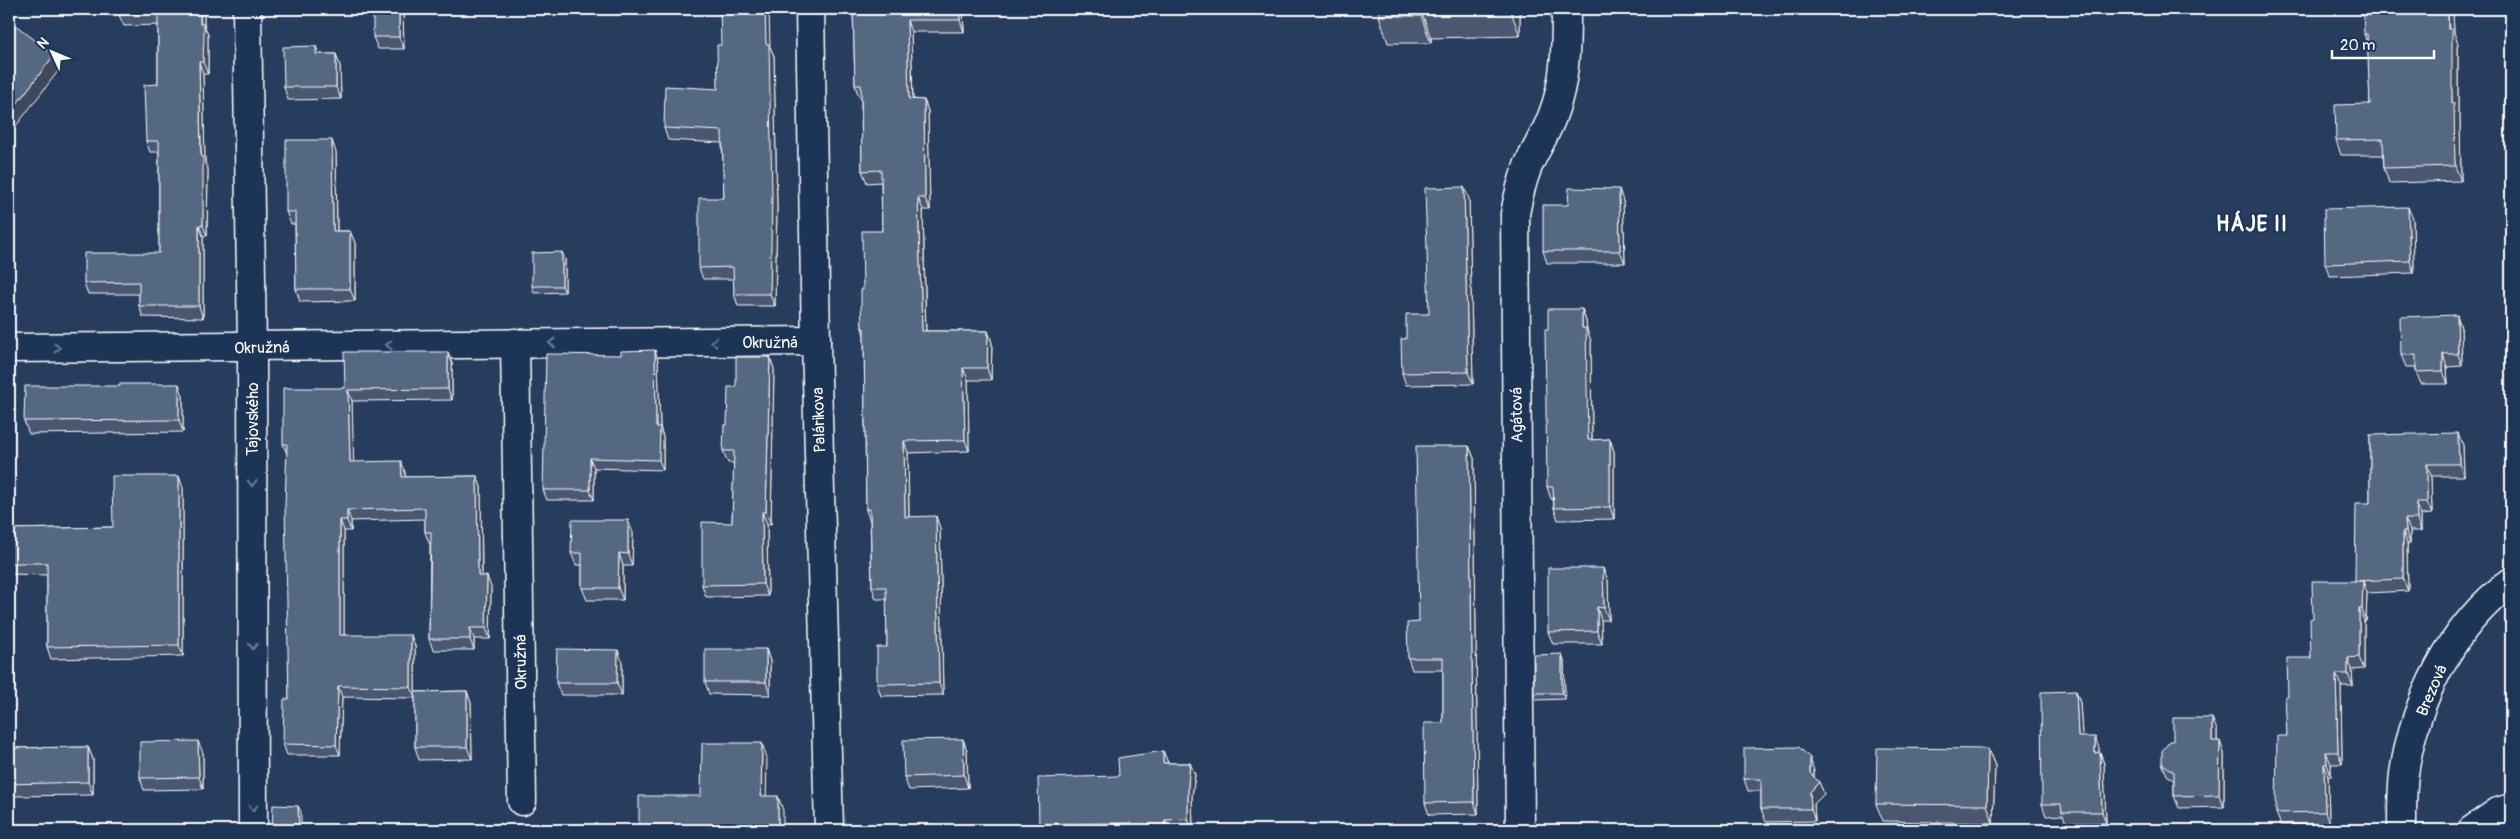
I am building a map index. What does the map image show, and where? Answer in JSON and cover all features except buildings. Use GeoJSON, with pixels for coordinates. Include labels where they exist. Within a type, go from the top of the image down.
{"type":"FeatureCollection","features":[{"type":"Feature","properties":{"kind":"street","name":"Tajovského"},"geometry":{"type":"LineString","coordinates":[[247,9],[252,347],[253,830]]}},
{"type":"Feature","properties":{"kind":"street","name":"Palárikova"},"geometry":{"type":"LineString","coordinates":[[810,9],[816,341],[829,830]]}},
{"type":"Feature","properties":{"kind":"street","name":"Agátová"},"geometry":{"type":"LineString","coordinates":[[1520,830],[1515,214],[1528,166],[1553,116],[1560,91],[1566,46],[1566,9]]}},
{"type":"Feature","properties":{"kind":"street","name":"Okružná"},"geometry":{"type":"LineString","coordinates":[[9,348],[816,341]]}},
{"type":"Feature","properties":{"kind":"street","name":"Okružná"},"geometry":{"type":"LineString","coordinates":[[515,343],[522,801]]}},
{"type":"Feature","properties":{"kind":"street","name":"Brezová"},"geometry":{"type":"LineString","coordinates":[[2402,823],[2404,774],[2414,733],[2440,665],[2470,620],[2511,582]]}},
{"type":"Feature","properties":{"kind":"street"},"geometry":{"type":"LineString","coordinates":[[2472,830],[2507,804]]}},
{"type":"Feature","properties":{"kind":"district","name":"HÁJE II"},"geometry":{"type":"Point","coordinates":[2252,224]}}]}
